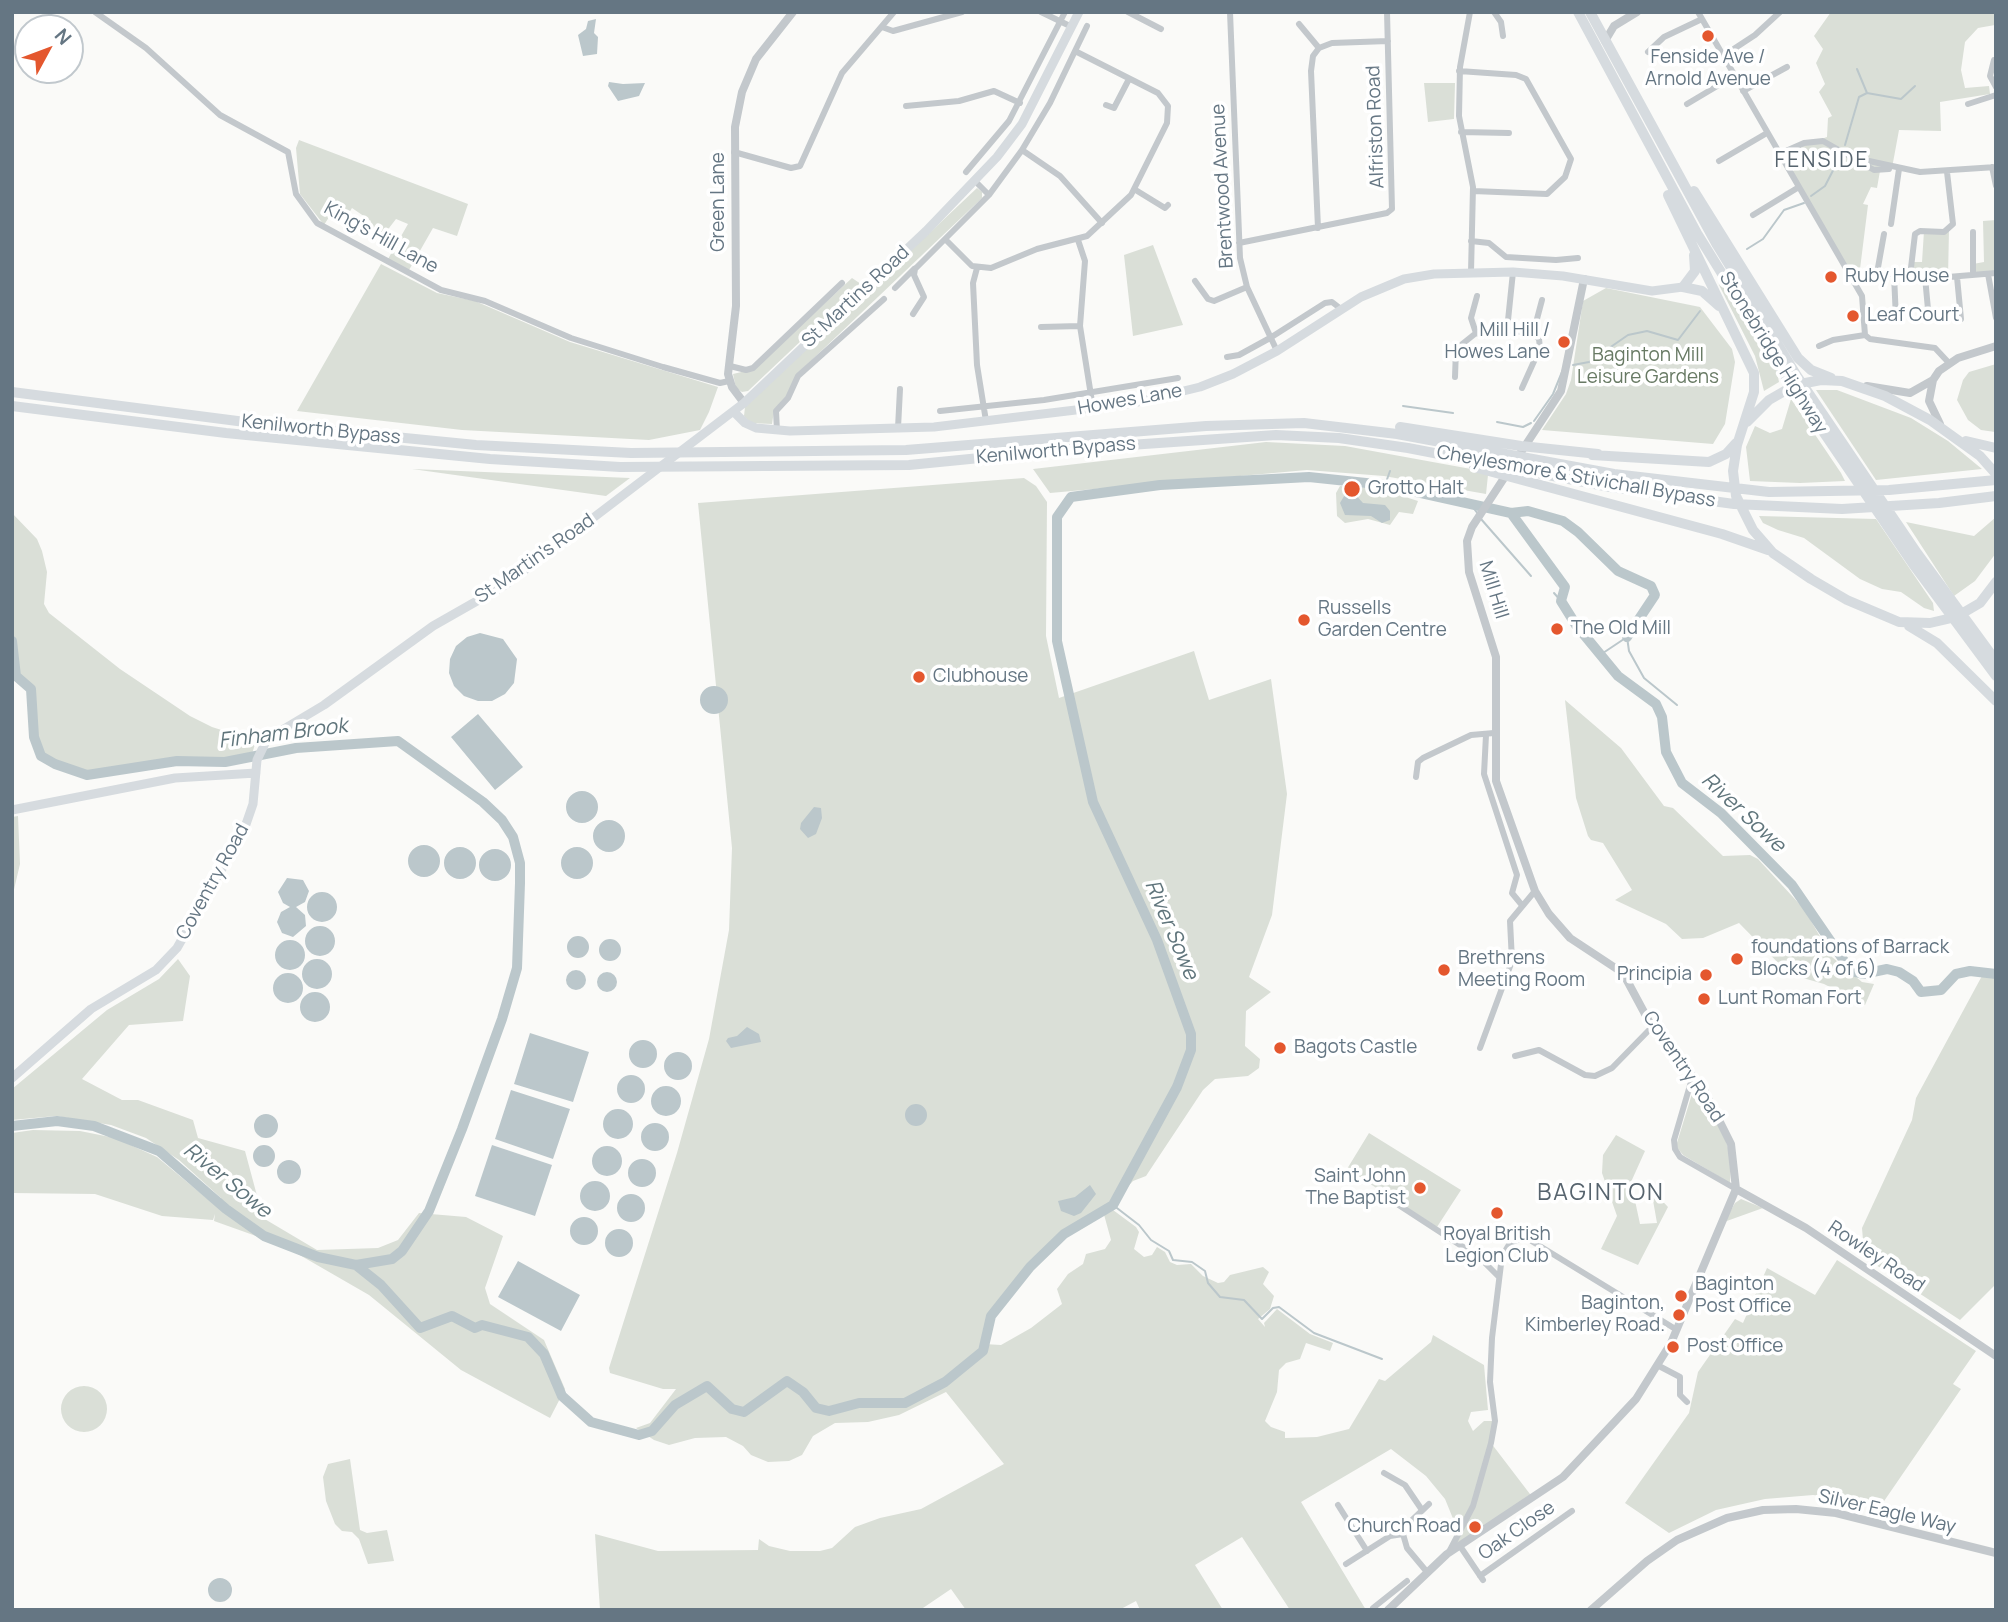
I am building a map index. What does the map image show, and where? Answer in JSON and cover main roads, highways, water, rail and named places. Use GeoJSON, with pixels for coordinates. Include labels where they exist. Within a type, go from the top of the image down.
{"type":"FeatureCollection","features":[{"type":"Feature","properties":{"kind":"highway","name":"Stonebridge Highway"},"geometry":{"type":"LineString","coordinates":[[1578,12],[1698,236],[1860,479],[1996,676]]}},
{"type":"Feature","properties":{"kind":"highway","name":"Stonebridge Highway"},"geometry":{"type":"LineString","coordinates":[[1592,16],[1793,378]]}},
{"type":"Feature","properties":{"kind":"highway"},"geometry":{"type":"LineString","coordinates":[[1652,154],[1693,250],[1754,373],[1754,392],[1733,465],[1736,496],[1748,523],[1773,553]]}},
{"type":"Feature","properties":{"kind":"highway"},"geometry":{"type":"LineString","coordinates":[[1669,159],[1730,247],[1798,358],[1811,370],[1835,380],[1859,385],[1901,404],[1949,433],[1986,448],[1996,448]]}},
{"type":"Feature","properties":{"kind":"highway"},"geometry":{"type":"LineString","coordinates":[[1693,250],[1695,271],[1684,287],[1702,291],[1726,313]]}},
{"type":"Feature","properties":{"kind":"highway"},"geometry":{"type":"LineString","coordinates":[[1745,424],[1769,400],[1795,385],[1835,380]]}},
{"type":"Feature","properties":{"kind":"highway","name":"Kenilworth Bypass"},"geometry":{"type":"LineString","coordinates":[[12,392],[253,423],[476,445],[631,453],[906,450],[1206,426]]}},
{"type":"Feature","properties":{"kind":"highway","name":"Kenilworth Bypass"},"geometry":{"type":"LineString","coordinates":[[12,406],[240,435],[490,459],[621,467],[909,464],[1070,449],[1276,435],[1339,438],[1408,448]]}},
{"type":"Feature","properties":{"kind":"highway"},"geometry":{"type":"LineString","coordinates":[[1206,426],[1226,420],[1294,418],[1392,426],[1518,451]]}},
{"type":"Feature","properties":{"kind":"highway","name":"Cheylesmore & Stivichall Bypass"},"geometry":{"type":"LineString","coordinates":[[1206,426],[1304,423],[1398,434],[1461,445],[1533,452],[1640,477],[1769,492],[1889,491],[1995,475]]}},
{"type":"Feature","properties":{"kind":"highway"},"geometry":{"type":"LineString","coordinates":[[1949,433],[1995,475]]}},
{"type":"Feature","properties":{"kind":"highway"},"geometry":{"type":"LineString","coordinates":[[1533,452],[1709,462],[1726,454],[1740,438]]}},
{"type":"Feature","properties":{"kind":"highway","name":"Cheylesmore & Stivichall Bypass"},"geometry":{"type":"LineString","coordinates":[[1408,448],[1519,473],[1746,505],[1842,509],[1996,496]]}},
{"type":"Feature","properties":{"kind":"highway"},"geometry":{"type":"LineString","coordinates":[[1519,473],[1732,537],[1773,553],[1829,590],[1899,622],[1937,643],[1996,701]]}},
{"type":"Feature","properties":{"kind":"highway"},"geometry":{"type":"LineString","coordinates":[[1899,622],[1930,623],[1956,617],[1980,603],[1996,582]]}},
{"type":"Feature","properties":{"kind":"highway","name":"Stonebridge Highway"},"geometry":{"type":"LineString","coordinates":[[1962,624],[1996,661]]}},
{"type":"Feature","properties":{"kind":"main road","name":"St Martins Road"},"geometry":{"type":"LineString","coordinates":[[734,412],[975,181],[1022,124],[1079,12]]}},
{"type":"Feature","properties":{"kind":"main road","name":"Howes Lane"},"geometry":{"type":"LineString","coordinates":[[734,412],[751,426],[776,431],[898,428],[986,421],[1134,403],[1200,387],[1248,367],[1368,293],[1404,279],[1471,272],[1513,272],[1584,279],[1653,291],[1684,287]]}},
{"type":"Feature","properties":{"kind":"main road","name":"St Martin's Road"},"geometry":{"type":"LineString","coordinates":[[262,747],[274,734],[324,705],[425,631],[505,585],[734,412]]}},
{"type":"Feature","properties":{"kind":"main road","name":"Coventry Road"},"geometry":{"type":"LineString","coordinates":[[12,1078],[82,1017],[156,970],[177,948],[244,830],[253,804],[257,760],[262,747]]}},
{"type":"Feature","properties":{"kind":"main road"},"geometry":{"type":"LineString","coordinates":[[12,810],[175,778],[256,773]]}},
{"type":"Feature","properties":{"kind":"waterway"},"geometry":{"type":"LineString","coordinates":[[1845,145],[1859,97],[1867,93],[1857,69]]}},
{"type":"Feature","properties":{"kind":"waterway"},"geometry":{"type":"LineString","coordinates":[[1867,93],[1901,99],[1915,86]]}},
{"type":"Feature","properties":{"kind":"waterway"},"geometry":{"type":"LineString","coordinates":[[1811,196],[1825,186],[1841,155]]}},
{"type":"Feature","properties":{"kind":"waterway"},"geometry":{"type":"LineString","coordinates":[[1747,249],[1763,239],[1784,210],[1804,203]]}},
{"type":"Feature","properties":{"kind":"waterway"},"geometry":{"type":"LineString","coordinates":[[1573,365],[1589,362],[1628,335],[1647,331],[1678,340],[1700,311]]}},
{"type":"Feature","properties":{"kind":"waterway"},"geometry":{"type":"LineString","coordinates":[[1534,421],[1553,394],[1564,367]]}},
{"type":"Feature","properties":{"kind":"waterway"},"geometry":{"type":"LineString","coordinates":[[1403,406],[1453,413]]}},
{"type":"Feature","properties":{"kind":"waterway"},"geometry":{"type":"LineString","coordinates":[[1497,422],[1523,427],[1531,423]]}},
{"type":"Feature","properties":{"kind":"waterway"},"geometry":{"type":"LineString","coordinates":[[1385,485],[1390,471]]}},
{"type":"Feature","properties":{"kind":"waterway","name":"River Sowe"},"geometry":{"type":"LineString","coordinates":[[12,1126],[57,1121],[94,1126],[159,1151],[226,1209],[264,1236],[318,1257],[356,1265],[381,1285],[420,1328],[452,1316],[475,1328],[482,1325],[528,1337],[544,1354],[562,1396],[591,1422],[639,1435],[652,1431],[675,1405],[707,1386],[732,1409],[744,1412],[787,1381],[803,1392],[816,1408],[829,1411],[859,1403],[905,1403],[945,1382],[983,1351],[991,1316],[1030,1267],[1064,1234],[1113,1205],[1177,1087],[1191,1050],[1191,1034],[1157,940],[1093,802],[1057,641],[1057,517],[1071,497],[1160,485],[1309,477],[1385,485],[1511,513],[1565,587],[1561,601],[1576,625],[1618,676],[1656,704],[1662,717],[1666,752],[1682,783],[1721,813],[1792,885],[1851,971],[1863,974],[1887,969],[1899,972],[1913,981],[1921,992],[1941,990],[1956,974],[1970,971],[1996,974]]}},
{"type":"Feature","properties":{"kind":"waterway"},"geometry":{"type":"LineString","coordinates":[[1472,506],[1478,514]]}},
{"type":"Feature","properties":{"kind":"waterway"},"geometry":{"type":"LineString","coordinates":[[1511,513],[1528,511],[1563,521],[1618,571],[1651,586],[1655,595],[1627,637]]}},
{"type":"Feature","properties":{"kind":"waterway"},"geometry":{"type":"LineString","coordinates":[[1481,519],[1531,576]]}},
{"type":"Feature","properties":{"kind":"waterway"},"geometry":{"type":"LineString","coordinates":[[1554,593],[1561,601]]}},
{"type":"Feature","properties":{"kind":"waterway"},"geometry":{"type":"LineString","coordinates":[[1600,655],[1627,637],[1629,651],[1644,678],[1677,705]]}},
{"type":"Feature","properties":{"kind":"waterway","name":"Finham Brook"},"geometry":{"type":"LineString","coordinates":[[12,641],[16,676],[31,689],[34,737],[41,756],[55,764],[87,775],[177,761],[225,762],[296,748],[398,741],[483,802],[502,820],[513,837],[520,863],[517,968],[502,1019],[462,1129],[429,1211],[402,1251],[392,1259],[356,1265]]}},
{"type":"Feature","properties":{"kind":"waterway"},"geometry":{"type":"LineString","coordinates":[[1113,1205],[1139,1225],[1151,1240],[1169,1251],[1173,1260],[1192,1262],[1205,1271],[1208,1283],[1220,1297],[1244,1300],[1262,1319],[1273,1308],[1279,1307],[1314,1333],[1382,1359]]}},
{"type":"Feature","properties":{"kind":"place","name":"Fenside Ave / Arnold Avenue"},"geometry":{"type":"Point","coordinates":[1708,36]}},
{"type":"Feature","properties":{"kind":"place","name":"Ruby House"},"geometry":{"type":"Point","coordinates":[1831,277]}},
{"type":"Feature","properties":{"kind":"place","name":"Leaf Court"},"geometry":{"type":"Point","coordinates":[1853,316]}},
{"type":"Feature","properties":{"kind":"place","name":"Mill Hill / Howes Lane"},"geometry":{"type":"Point","coordinates":[1564,342]}},
{"type":"Feature","properties":{"kind":"place","name":"Grotto Halt"},"geometry":{"type":"Point","coordinates":[1352,489]}},
{"type":"Feature","properties":{"kind":"place","name":"Russells Garden Centre"},"geometry":{"type":"Point","coordinates":[1304,620]}},
{"type":"Feature","properties":{"kind":"place","name":"The Old Mill"},"geometry":{"type":"Point","coordinates":[1557,629]}},
{"type":"Feature","properties":{"kind":"place","name":"Clubhouse"},"geometry":{"type":"Point","coordinates":[919,677]}},
{"type":"Feature","properties":{"kind":"place","name":"foundations of Barrack Blocks (4 of 6)"},"geometry":{"type":"Point","coordinates":[1737,959]}},
{"type":"Feature","properties":{"kind":"place","name":"Brethrens Meeting Room"},"geometry":{"type":"Point","coordinates":[1444,970]}},
{"type":"Feature","properties":{"kind":"place","name":"Principia"},"geometry":{"type":"Point","coordinates":[1706,975]}},
{"type":"Feature","properties":{"kind":"place","name":"Lunt Roman Fort"},"geometry":{"type":"Point","coordinates":[1704,999]}},
{"type":"Feature","properties":{"kind":"place","name":"Bagots Castle"},"geometry":{"type":"Point","coordinates":[1280,1048]}},
{"type":"Feature","properties":{"kind":"place","name":"Saint John The Baptist"},"geometry":{"type":"Point","coordinates":[1420,1188]}},
{"type":"Feature","properties":{"kind":"place","name":"Royal British Legion Club"},"geometry":{"type":"Point","coordinates":[1497,1213]}},
{"type":"Feature","properties":{"kind":"place","name":"Baginton Post Office"},"geometry":{"type":"Point","coordinates":[1681,1296]}},
{"type":"Feature","properties":{"kind":"place","name":"Baginton, Kimberley Road."},"geometry":{"type":"Point","coordinates":[1679,1315]}},
{"type":"Feature","properties":{"kind":"place","name":"Post Office"},"geometry":{"type":"Point","coordinates":[1673,1347]}},
{"type":"Feature","properties":{"kind":"place","name":"Church Road"},"geometry":{"type":"Point","coordinates":[1475,1527]}},
{"type":"Feature","properties":{"kind":"district","name":"FENSIDE"},"geometry":{"type":"Point","coordinates":[1822,161]}},
{"type":"Feature","properties":{"kind":"district","name":"BAGINTON"},"geometry":{"type":"Point","coordinates":[1601,1194]}},
{"type":"Feature","properties":{"kind":"park label","name":"Baginton Mill Leisure Gardens"},"geometry":{"type":"Point","coordinates":[1648,367]}}]}
